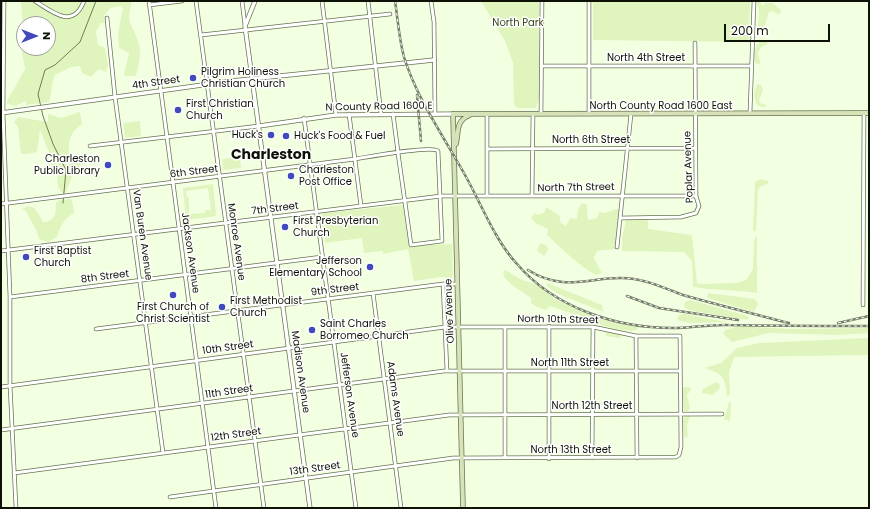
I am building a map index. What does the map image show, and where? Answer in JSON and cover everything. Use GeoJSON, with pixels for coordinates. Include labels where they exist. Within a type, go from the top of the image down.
{"type":"FeatureCollection","features":[{"type":"Feature","properties":{"kind":"main road","name":"North County Road 1600 East"},"geometry":{"type":"LineString","coordinates":[[453,114],[869,113]]}},
{"type":"Feature","properties":{"kind":"main road","name":"Olive Avenue"},"geometry":{"type":"LineString","coordinates":[[453,114],[464,508]]}},
{"type":"Feature","properties":{"kind":"main road"},"geometry":{"type":"LineString","coordinates":[[455,148],[459,122],[467,116],[473,114]]}},
{"type":"Feature","properties":{"kind":"street"},"geometry":{"type":"LineString","coordinates":[[4,1],[2,113],[9,251],[10,386],[16,508]]}},
{"type":"Feature","properties":{"kind":"street"},"geometry":{"type":"LineString","coordinates":[[35,1],[56,14],[67,17],[77,12],[84,1]]}},
{"type":"Feature","properties":{"kind":"street","name":"Jackson Avenue"},"geometry":{"type":"LineString","coordinates":[[148,1],[216,508]]}},
{"type":"Feature","properties":{"kind":"street"},"geometry":{"type":"LineString","coordinates":[[149,5],[182,1]]}},
{"type":"Feature","properties":{"kind":"street","name":"Monroe Avenue"},"geometry":{"type":"LineString","coordinates":[[196,1],[264,508]]}},
{"type":"Feature","properties":{"kind":"street","name":"Madison Avenue"},"geometry":{"type":"LineString","coordinates":[[242,1],[310,508]]}},
{"type":"Feature","properties":{"kind":"street"},"geometry":{"type":"LineString","coordinates":[[246,28],[255,1]]}},
{"type":"Feature","properties":{"kind":"street"},"geometry":{"type":"LineString","coordinates":[[322,1],[336,115]]}},
{"type":"Feature","properties":{"kind":"street"},"geometry":{"type":"LineString","coordinates":[[368,1],[381,114]]}},
{"type":"Feature","properties":{"kind":"street"},"geometry":{"type":"LineString","coordinates":[[431,1],[434,22],[435,114]]}},
{"type":"Feature","properties":{"kind":"street"},"geometry":{"type":"LineString","coordinates":[[541,114],[542,1]]}},
{"type":"Feature","properties":{"kind":"street"},"geometry":{"type":"LineString","coordinates":[[588,1],[589,114]]}},
{"type":"Feature","properties":{"kind":"street"},"geometry":{"type":"LineString","coordinates":[[750,113],[754,1]]}},
{"type":"Feature","properties":{"kind":"street"},"geometry":{"type":"LineString","coordinates":[[201,35],[246,28],[324,22],[390,14]]}},
{"type":"Feature","properties":{"kind":"street","name":"Van Buren Avenue"},"geometry":{"type":"LineString","coordinates":[[107,18],[115,97],[163,453]]}},
{"type":"Feature","properties":{"kind":"street","name":"Poplar Avenue"},"geometry":{"type":"LineString","coordinates":[[621,218],[690,216],[696,213],[698,206],[696,196],[695,148],[695,43]]}},
{"type":"Feature","properties":{"kind":"street","name":"4th Street"},"geometry":{"type":"LineString","coordinates":[[2,113],[208,84],[434,60]]}},
{"type":"Feature","properties":{"kind":"street","name":"North 4th Street"},"geometry":{"type":"LineString","coordinates":[[541,66],[752,66]]}},
{"type":"Feature","properties":{"kind":"street"},"geometry":{"type":"LineString","coordinates":[[863,305],[864,113]]}},
{"type":"Feature","properties":{"kind":"street"},"geometry":{"type":"LineString","coordinates":[[349,114],[361,206]]}},
{"type":"Feature","properties":{"kind":"street","name":"N County Road 1600 E"},"geometry":{"type":"LineString","coordinates":[[259,126],[304,118],[349,114],[453,114]]}},
{"type":"Feature","properties":{"kind":"street"},"geometry":{"type":"LineString","coordinates":[[393,114],[411,245],[442,241],[441,196]]}},
{"type":"Feature","properties":{"kind":"street"},"geometry":{"type":"LineString","coordinates":[[487,114],[487,196]]}},
{"type":"Feature","properties":{"kind":"street"},"geometry":{"type":"LineString","coordinates":[[532,114],[532,196]]}},
{"type":"Feature","properties":{"kind":"street"},"geometry":{"type":"LineString","coordinates":[[617,247],[631,114]]}},
{"type":"Feature","properties":{"kind":"street","name":"Jefferson Avenue"},"geometry":{"type":"LineString","coordinates":[[304,118],[356,508]]}},
{"type":"Feature","properties":{"kind":"street"},"geometry":{"type":"LineString","coordinates":[[90,146],[259,126]]}},
{"type":"Feature","properties":{"kind":"street","name":"6th Street"},"geometry":{"type":"LineString","coordinates":[[1,204],[65,197],[436,148],[438,151],[441,196]]}},
{"type":"Feature","properties":{"kind":"street","name":"North 6th Street"},"geometry":{"type":"LineString","coordinates":[[487,149],[695,148]]}},
{"type":"Feature","properties":{"kind":"street","name":"North 7th Street"},"geometry":{"type":"LineString","coordinates":[[456,196],[696,196]]}},
{"type":"Feature","properties":{"kind":"street","name":"7th Street"},"geometry":{"type":"LineString","coordinates":[[1,252],[404,200],[456,196]]}},
{"type":"Feature","properties":{"kind":"street","name":"8th Street"},"geometry":{"type":"LineString","coordinates":[[10,297],[322,256]]}},
{"type":"Feature","properties":{"kind":"street"},"geometry":{"type":"LineString","coordinates":[[443,284],[447,371]]}},
{"type":"Feature","properties":{"kind":"street","name":"9th Street"},"geometry":{"type":"LineString","coordinates":[[96,329],[443,284],[457,284]]}},
{"type":"Feature","properties":{"kind":"street","name":"Adams Avenue"},"geometry":{"type":"LineString","coordinates":[[373,293],[401,508]]}},
{"type":"Feature","properties":{"kind":"street"},"geometry":{"type":"LineString","coordinates":[[548,459],[549,326]]}},
{"type":"Feature","properties":{"kind":"street","name":"10th Street"},"geometry":{"type":"LineString","coordinates":[[1,387],[445,327],[458,327]]}},
{"type":"Feature","properties":{"kind":"street","name":"North 10th Street"},"geometry":{"type":"LineString","coordinates":[[458,327],[593,327],[636,336],[680,336],[680,371]]}},
{"type":"Feature","properties":{"kind":"street"},"geometry":{"type":"LineString","coordinates":[[505,327],[505,458]]}},
{"type":"Feature","properties":{"kind":"street"},"geometry":{"type":"LineString","coordinates":[[592,458],[593,327]]}},
{"type":"Feature","properties":{"kind":"street"},"geometry":{"type":"LineString","coordinates":[[636,336],[636,458]]}},
{"type":"Feature","properties":{"kind":"street","name":"11th Street"},"geometry":{"type":"LineString","coordinates":[[1,430],[12,430],[384,379],[447,371],[460,371]]}},
{"type":"Feature","properties":{"kind":"street","name":"North 11th Street"},"geometry":{"type":"LineString","coordinates":[[460,371],[680,371]]}},
{"type":"Feature","properties":{"kind":"street"},"geometry":{"type":"LineString","coordinates":[[680,371],[680,414]]}},
{"type":"Feature","properties":{"kind":"street","name":"North 13th Street"},"geometry":{"type":"LineString","coordinates":[[462,458],[672,458],[679,455],[681,447],[680,414]]}},
{"type":"Feature","properties":{"kind":"street","name":"North 12th Street"},"geometry":{"type":"LineString","coordinates":[[461,415],[722,414]]}},
{"type":"Feature","properties":{"kind":"street","name":"12th Street"},"geometry":{"type":"LineString","coordinates":[[14,472],[461,415]]}},
{"type":"Feature","properties":{"kind":"street","name":"13th Street"},"geometry":{"type":"LineString","coordinates":[[170,497],[462,458]]}},
{"type":"Feature","properties":{"kind":"green space"},"geometry":{"type":"Polygon","coordinates":[[[25,1],[132,1],[129,16],[137,37],[140,52],[136,76],[126,76],[124,74],[129,53],[119,48],[118,33],[123,9],[121,6],[110,8],[104,16],[105,23],[101,23],[96,32],[98,45],[105,48],[108,65],[106,72],[99,69],[91,77],[82,73],[80,66],[71,67],[55,75],[49,102],[26,105],[26,101],[15,106],[6,103],[25,69],[23,56],[56,56],[56,16],[22,16],[21,2],[25,1]]]}},
{"type":"Feature","properties":{"kind":"green space","name":"North Park"},"geometry":{"type":"Polygon","coordinates":[[[481,1],[539,1],[539,98],[536,108],[518,108],[514,105],[513,63],[505,41],[481,1]]]}},
{"type":"Feature","properties":{"kind":"green space"},"geometry":{"type":"Polygon","coordinates":[[[593,1],[750,1],[749,42],[593,40],[593,1]]]}},
{"type":"Feature","properties":{"kind":"green space"},"geometry":{"type":"Polygon","coordinates":[[[756,1],[760,2],[763,6],[765,3],[773,3],[780,9],[781,13],[777,14],[773,11],[769,12],[765,25],[762,28],[758,27],[759,11],[756,1]]]}},
{"type":"Feature","properties":{"kind":"green space"},"geometry":{"type":"Polygon","coordinates":[[[760,41],[767,42],[768,44],[761,47],[758,53],[761,65],[755,63],[754,57],[755,48],[760,41]]]}},
{"type":"Feature","properties":{"kind":"green space"},"geometry":{"type":"Polygon","coordinates":[[[757,84],[761,85],[763,90],[759,100],[760,103],[767,105],[763,108],[756,104],[754,93],[757,84]]]}},
{"type":"Feature","properties":{"kind":"green space"},"geometry":{"type":"Polygon","coordinates":[[[80,112],[82,124],[71,135],[69,148],[69,159],[81,163],[79,175],[73,174],[66,192],[62,193],[58,187],[57,175],[52,168],[50,155],[40,130],[37,152],[21,154],[18,127],[14,122],[18,117],[48,122],[48,114],[61,118],[80,112]]]}},
{"type":"Feature","properties":{"kind":"green space"},"geometry":{"type":"Polygon","coordinates":[[[140,121],[141,136],[125,138],[123,123],[140,121]]]}},
{"type":"Feature","properties":{"kind":"green space"},"geometry":{"type":"Polygon","coordinates":[[[240,157],[241,168],[223,170],[222,159],[240,157]]]}},
{"type":"Feature","properties":{"kind":"green space"},"geometry":{"type":"Polygon","coordinates":[[[760,179],[768,181],[768,184],[761,186],[758,190],[756,231],[753,231],[755,182],[760,179]]]}},
{"type":"Feature","properties":{"kind":"green space"},"geometry":{"type":"Polygon","coordinates":[[[213,184],[216,216],[186,220],[183,188],[213,184]],[[208,188],[186,191],[187,197],[189,197],[189,214],[205,213],[205,210],[211,210],[208,188]]]}},
{"type":"Feature","properties":{"kind":"green space"},"geometry":{"type":"Polygon","coordinates":[[[59,200],[72,200],[74,213],[63,223],[57,237],[48,242],[39,239],[37,231],[26,211],[22,209],[29,206],[32,207],[38,212],[43,222],[47,222],[54,216],[56,203],[59,200]]]}},
{"type":"Feature","properties":{"kind":"green space"},"geometry":{"type":"Polygon","coordinates":[[[582,203],[587,205],[588,220],[597,218],[599,212],[605,213],[616,209],[619,210],[615,249],[597,251],[594,258],[602,273],[596,275],[571,257],[547,235],[548,229],[536,223],[531,218],[534,213],[538,215],[544,213],[546,207],[559,215],[561,223],[566,226],[570,218],[577,219],[578,209],[582,203]]]}},
{"type":"Feature","properties":{"kind":"green space"},"geometry":{"type":"Polygon","coordinates":[[[404,205],[409,246],[452,244],[453,275],[451,278],[441,277],[414,281],[408,249],[383,254],[383,251],[364,253],[362,238],[325,243],[322,213],[404,205]]]}},
{"type":"Feature","properties":{"kind":"green space"},"geometry":{"type":"Polygon","coordinates":[[[631,217],[648,218],[648,229],[692,235],[697,283],[702,284],[736,283],[746,280],[753,269],[754,240],[757,235],[757,293],[693,287],[692,261],[684,252],[622,251],[622,239],[626,220],[631,217]]]}},
{"type":"Feature","properties":{"kind":"green space"},"geometry":{"type":"Polygon","coordinates":[[[540,243],[547,246],[548,250],[544,256],[537,251],[540,243]]]}},
{"type":"Feature","properties":{"kind":"green space"},"geometry":{"type":"Polygon","coordinates":[[[505,270],[522,280],[538,285],[555,299],[596,318],[638,327],[637,330],[631,331],[616,329],[579,321],[576,315],[550,306],[546,310],[537,307],[531,303],[531,298],[512,285],[505,278],[503,272],[505,270]]]}},
{"type":"Feature","properties":{"kind":"green space"},"geometry":{"type":"Polygon","coordinates":[[[547,283],[602,305],[603,312],[556,293],[546,285],[547,283]]]}},
{"type":"Feature","properties":{"kind":"green space"},"geometry":{"type":"Polygon","coordinates":[[[708,293],[755,299],[758,304],[754,312],[707,298],[708,293]]]}},
{"type":"Feature","properties":{"kind":"green space"},"geometry":{"type":"Polygon","coordinates":[[[690,300],[749,317],[747,320],[693,311],[685,308],[684,306],[685,302],[690,300]]]}},
{"type":"Feature","properties":{"kind":"green space"},"geometry":{"type":"Polygon","coordinates":[[[684,314],[727,322],[690,323],[677,320],[679,315],[684,314]]]}},
{"type":"Feature","properties":{"kind":"green space"},"geometry":{"type":"Polygon","coordinates":[[[739,326],[791,329],[869,328],[869,333],[838,335],[769,333],[732,342],[723,334],[725,330],[739,326]]]}},
{"type":"Feature","properties":{"kind":"green space"},"geometry":{"type":"Polygon","coordinates":[[[605,331],[620,334],[621,337],[606,336],[605,331]]]}},
{"type":"Feature","properties":{"kind":"green space"},"geometry":{"type":"Polygon","coordinates":[[[869,338],[869,355],[734,357],[729,373],[730,394],[727,397],[722,377],[716,372],[704,368],[721,363],[737,348],[759,343],[869,338]]]}},
{"type":"Feature","properties":{"kind":"green space"},"geometry":{"type":"Polygon","coordinates":[[[716,382],[719,384],[720,388],[713,395],[702,393],[703,389],[716,382]]]}},
{"type":"Feature","properties":{"kind":"green space"},"geometry":{"type":"Polygon","coordinates":[[[690,387],[691,390],[687,395],[690,408],[688,411],[684,411],[682,388],[690,387]]]}},
{"type":"Feature","properties":{"kind":"green space"},"geometry":{"type":"Polygon","coordinates":[[[729,402],[731,402],[730,421],[724,419],[729,402]]]}},
{"type":"Feature","properties":{"kind":"green space"},"geometry":{"type":"Polygon","coordinates":[[[690,416],[687,426],[688,436],[684,438],[683,419],[690,416]]]}},
{"type":"Feature","properties":{"kind":"waterway"},"geometry":{"type":"LineString","coordinates":[[63,203],[66,170],[53,144],[43,116],[38,94],[45,70],[55,65],[80,42],[96,1]]}},
{"type":"Feature","properties":{"kind":"railway"},"geometry":{"type":"LineString","coordinates":[[395,1],[404,57],[409,73],[423,103],[465,175],[502,244],[517,264],[549,293],[568,304],[588,312],[609,319],[651,327],[680,328],[722,325],[869,326]]}},
{"type":"Feature","properties":{"kind":"railway"},"geometry":{"type":"LineString","coordinates":[[417,95],[421,141]]}},
{"type":"Feature","properties":{"kind":"railway"},"geometry":{"type":"LineString","coordinates":[[528,270],[542,277],[556,281],[581,282],[620,278],[640,280],[683,295],[789,323]]}},
{"type":"Feature","properties":{"kind":"railway"},"geometry":{"type":"LineString","coordinates":[[627,296],[659,308],[738,320]]}},
{"type":"Feature","properties":{"kind":"railway"},"geometry":{"type":"LineString","coordinates":[[838,323],[869,316]]}},
{"type":"Feature","properties":{"kind":"place","name":"Pilgrim Holiness Christian Church"},"geometry":{"type":"Point","coordinates":[193,78]}},
{"type":"Feature","properties":{"kind":"place","name":"First Christian Church"},"geometry":{"type":"Point","coordinates":[178,110]}},
{"type":"Feature","properties":{"kind":"place","name":"Huck's"},"geometry":{"type":"Point","coordinates":[271,135]}},
{"type":"Feature","properties":{"kind":"place","name":"Huck's Food & Fuel"},"geometry":{"type":"Point","coordinates":[286,136]}},
{"type":"Feature","properties":{"kind":"place","name":"Charleston Public Library"},"geometry":{"type":"Point","coordinates":[108,165]}},
{"type":"Feature","properties":{"kind":"place","name":"Charleston Post Office"},"geometry":{"type":"Point","coordinates":[291,176]}},
{"type":"Feature","properties":{"kind":"place","name":"First Presbyterian Church"},"geometry":{"type":"Point","coordinates":[285,227]}},
{"type":"Feature","properties":{"kind":"place","name":"First Baptist Church"},"geometry":{"type":"Point","coordinates":[26,257]}},
{"type":"Feature","properties":{"kind":"place","name":"Jefferson Elementary School"},"geometry":{"type":"Point","coordinates":[370,267]}},
{"type":"Feature","properties":{"kind":"place","name":"First Church of Christ Scientist"},"geometry":{"type":"Point","coordinates":[173,295]}},
{"type":"Feature","properties":{"kind":"place","name":"First Methodist Church"},"geometry":{"type":"Point","coordinates":[222,307]}},
{"type":"Feature","properties":{"kind":"place","name":"Saint Charles Borromeo Church"},"geometry":{"type":"Point","coordinates":[312,330]}},
{"type":"Feature","properties":{"kind":"district","name":"Charleston"},"geometry":{"type":"Point","coordinates":[271,155]}}]}
